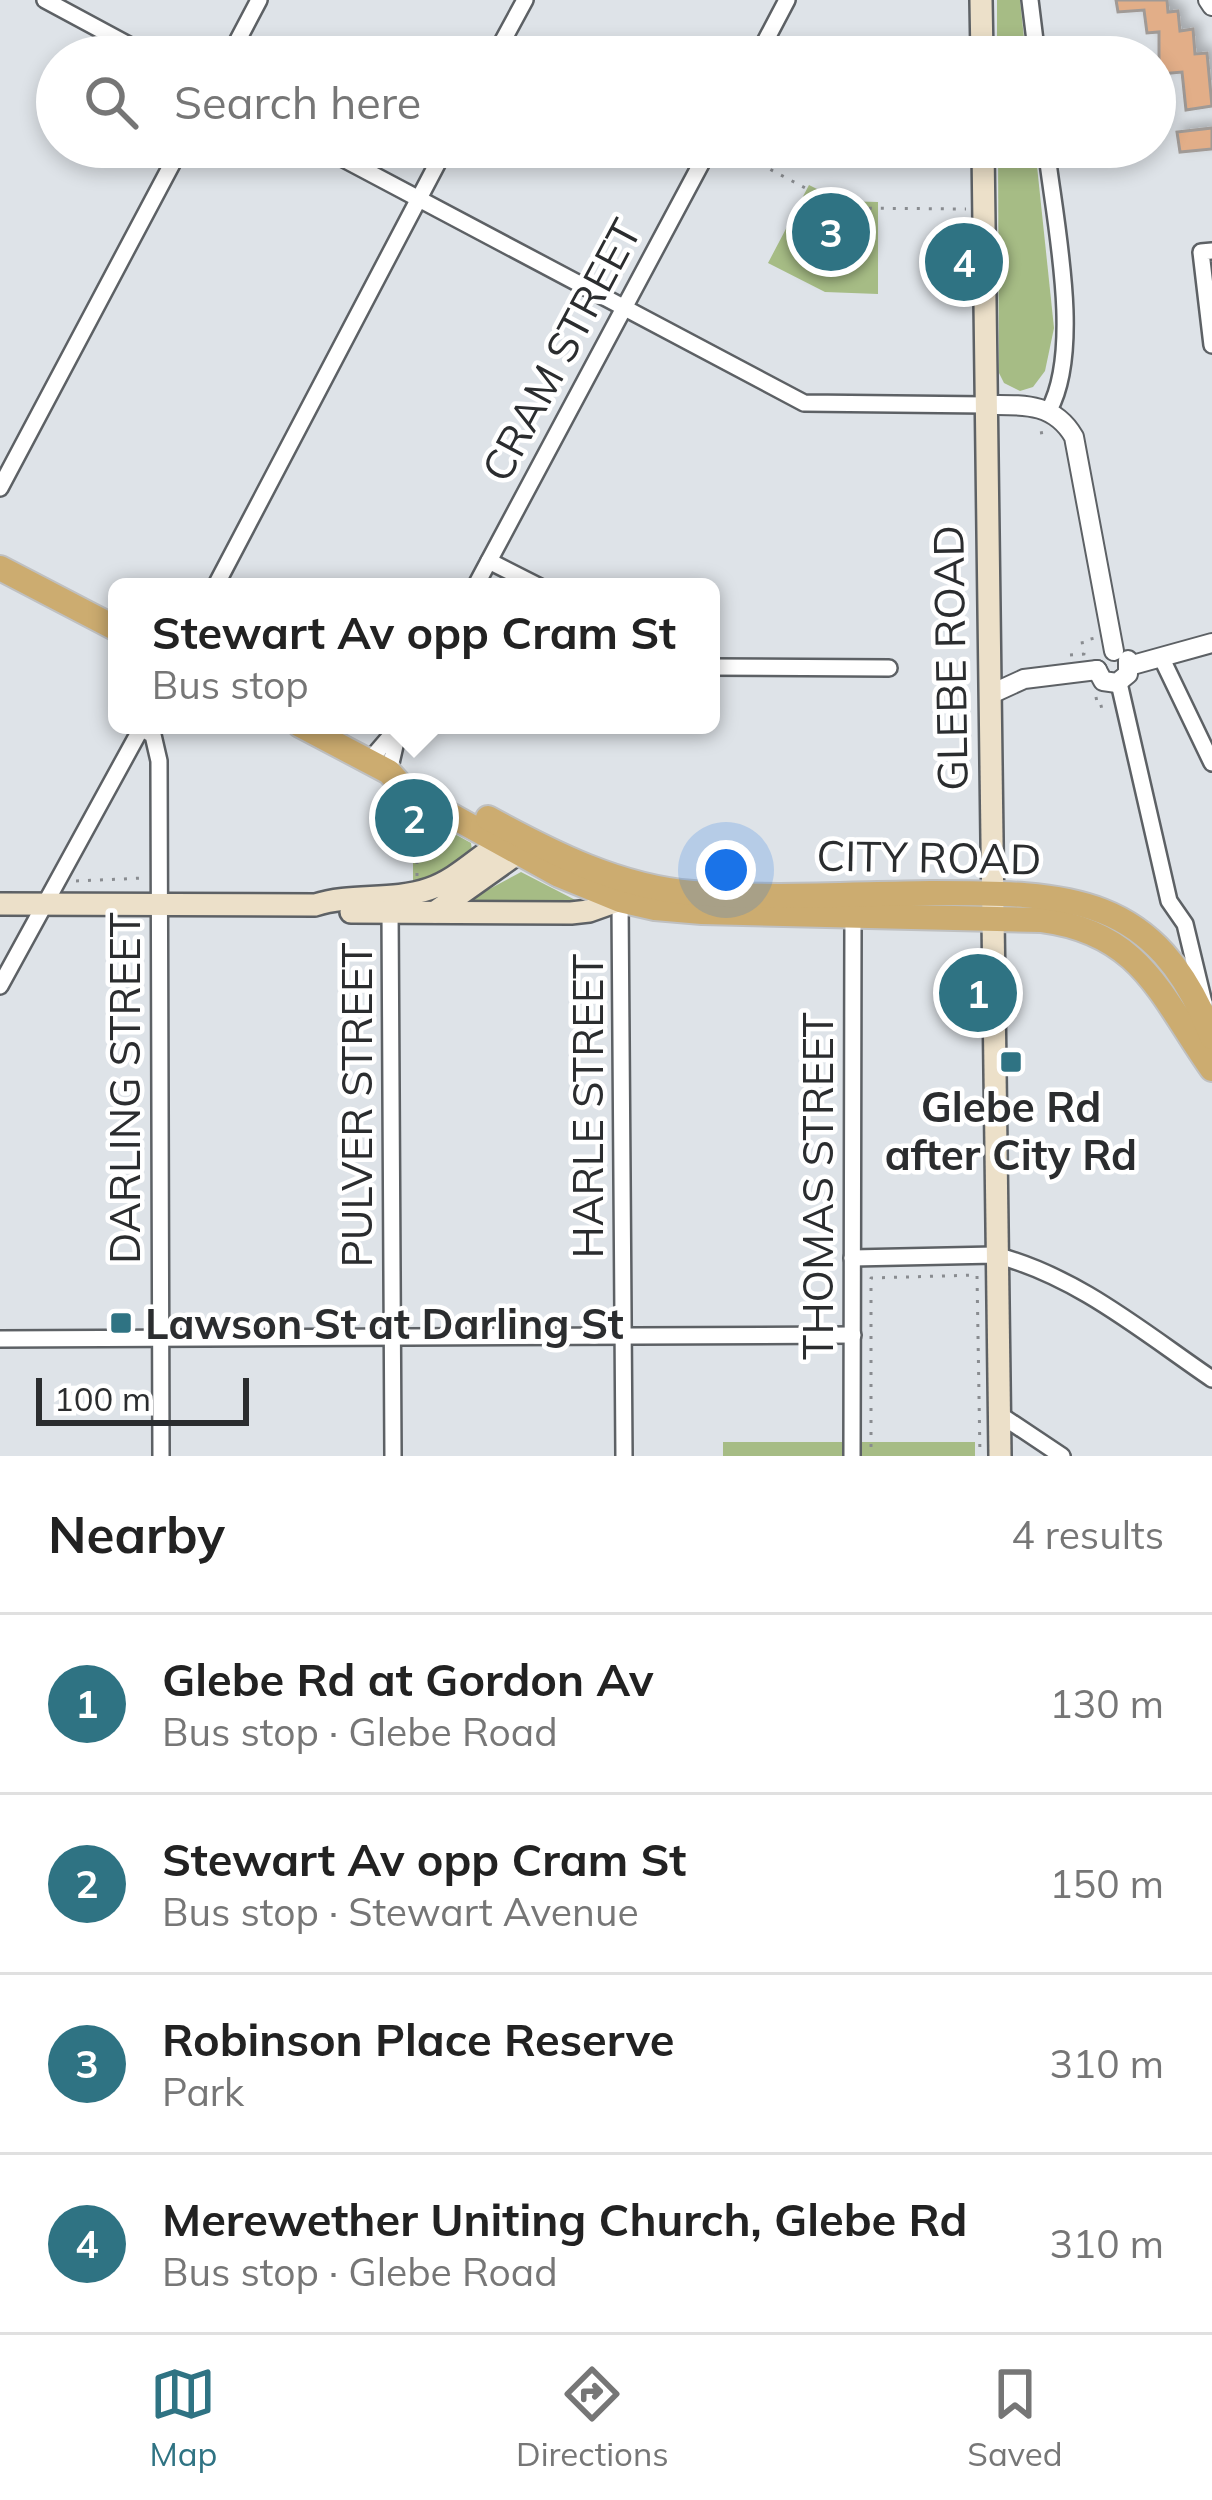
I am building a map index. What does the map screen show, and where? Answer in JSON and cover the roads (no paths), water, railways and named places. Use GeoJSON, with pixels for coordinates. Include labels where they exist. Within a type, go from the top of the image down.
{"type":"FeatureCollection","features":[{"type":"Feature","properties":{"kind":"highway"},"geometry":{"type":"LineString","coordinates":[[0,568],[108,624]]}},
{"type":"Feature","properties":{"kind":"highway"},"geometry":{"type":"LineString","coordinates":[[317,734],[379,766],[405,790],[511,843]]}},
{"type":"Feature","properties":{"kind":"highway","name":"CITY ROAD"},"geometry":{"type":"LineString","coordinates":[[511,843],[616,877],[690,892],[992,893],[1064,898],[1132,926],[1186,979],[1212,1035]]}},
{"type":"Feature","properties":{"kind":"highway","name":"CITY ROAD"},"geometry":{"type":"LineString","coordinates":[[511,843],[620,900],[702,912],[1059,922],[1088,931],[1122,950],[1174,1005],[1212,1069]]}},
{"type":"Feature","properties":{"kind":"main road"},"geometry":{"type":"LineString","coordinates":[[981,0],[982,36]]}},
{"type":"Feature","properties":{"kind":"main road","name":"GLEBE ROAD"},"geometry":{"type":"LineString","coordinates":[[983,168],[1000,1456]]}},
{"type":"Feature","properties":{"kind":"main road"},"geometry":{"type":"LineString","coordinates":[[390,905],[450,879],[511,843]]}},
{"type":"Feature","properties":{"kind":"main road"},"geometry":{"type":"LineString","coordinates":[[435,912],[511,843]]}},
{"type":"Feature","properties":{"kind":"main road"},"geometry":{"type":"LineString","coordinates":[[0,904],[315,905],[335,898],[435,912],[571,913],[620,900]]}},
{"type":"Feature","properties":{"kind":"street"},"geometry":{"type":"LineString","coordinates":[[45,0],[112,36]]}},
{"type":"Feature","properties":{"kind":"street"},"geometry":{"type":"LineString","coordinates":[[240,36],[259,0]]}},
{"type":"Feature","properties":{"kind":"street"},"geometry":{"type":"LineString","coordinates":[[505,36],[525,0]]}},
{"type":"Feature","properties":{"kind":"street"},"geometry":{"type":"LineString","coordinates":[[768,36],[787,0]]}},
{"type":"Feature","properties":{"kind":"street"},"geometry":{"type":"LineString","coordinates":[[1030,0],[1034,36]]}},
{"type":"Feature","properties":{"kind":"street"},"geometry":{"type":"LineString","coordinates":[[0,488],[170,168]]}},
{"type":"Feature","properties":{"kind":"street"},"geometry":{"type":"LineString","coordinates":[[361,168],[804,404],[1026,405],[1049,410],[1070,429],[1077,445],[1114,650]]}},
{"type":"Feature","properties":{"kind":"street"},"geometry":{"type":"LineString","coordinates":[[220,578],[435,168]]}},
{"type":"Feature","properties":{"kind":"street","name":"CRAM STREET"},"geometry":{"type":"LineString","coordinates":[[480,578],[699,168]]}},
{"type":"Feature","properties":{"kind":"street"},"geometry":{"type":"LineString","coordinates":[[1048,168],[1066,347],[1061,387],[1049,410]]}},
{"type":"Feature","properties":{"kind":"street"},"geometry":{"type":"LineString","coordinates":[[1212,251],[1201,253],[1212,345]]}},
{"type":"Feature","properties":{"kind":"street"},"geometry":{"type":"LineString","coordinates":[[489,561],[522,578]]}},
{"type":"Feature","properties":{"kind":"street"},"geometry":{"type":"LineString","coordinates":[[1096,670],[1103,681],[1212,643]]}},
{"type":"Feature","properties":{"kind":"street"},"geometry":{"type":"LineString","coordinates":[[1096,670],[1101,656],[1114,650],[1125,655],[1124,674],[1169,901],[1185,924],[1212,1035]]}},
{"type":"Feature","properties":{"kind":"street"},"geometry":{"type":"LineString","coordinates":[[1162,659],[1212,763]]}},
{"type":"Feature","properties":{"kind":"street"},"geometry":{"type":"LineString","coordinates":[[720,667],[889,668]]}},
{"type":"Feature","properties":{"kind":"street"},"geometry":{"type":"LineString","coordinates":[[989,695],[1024,679],[1096,670]]}},
{"type":"Feature","properties":{"kind":"street"},"geometry":{"type":"LineString","coordinates":[[0,986],[138,734]]}},
{"type":"Feature","properties":{"kind":"street","name":"DARLING STREET"},"geometry":{"type":"LineString","coordinates":[[152,734],[159,753],[161,1456]]}},
{"type":"Feature","properties":{"kind":"street"},"geometry":{"type":"LineString","coordinates":[[379,766],[396,734]]}},
{"type":"Feature","properties":{"kind":"street","name":"HARLE STREET"},"geometry":{"type":"LineString","coordinates":[[620,900],[624,1456]]}},
{"type":"Feature","properties":{"kind":"street","name":"PULVER STREET"},"geometry":{"type":"LineString","coordinates":[[390,905],[393,1456]]}},
{"type":"Feature","properties":{"kind":"street","name":"THOMAS STREET"},"geometry":{"type":"LineString","coordinates":[[852,1456],[853,916]]}},
{"type":"Feature","properties":{"kind":"street"},"geometry":{"type":"LineString","coordinates":[[852,1258],[995,1255],[1075,1286],[1212,1378]]}},
{"type":"Feature","properties":{"kind":"street"},"geometry":{"type":"LineString","coordinates":[[0,1339],[854,1335]]}},
{"type":"Feature","properties":{"kind":"street"},"geometry":{"type":"LineString","coordinates":[[999,1414],[1062,1456]]}},
{"type":"Feature","properties":{"kind":"place","name":"Robinson Place Reserve"},"geometry":{"type":"Point","coordinates":[831,232]}},
{"type":"Feature","properties":{"kind":"place","name":"Merewether Uniting Church, Glebe Rd"},"geometry":{"type":"Point","coordinates":[964,262]}},
{"type":"Feature","properties":{"kind":"place","name":"Stewart Av opp Cram St"},"geometry":{"type":"Point","coordinates":[414,818]}},
{"type":"Feature","properties":{"kind":"place","name":"Glebe Rd at Gordon Av"},"geometry":{"type":"Point","coordinates":[978,993]}},
{"type":"Feature","properties":{"kind":"place","name":"Glebe Rd after City Rd"},"geometry":{"type":"Point","coordinates":[1011,1062]}},
{"type":"Feature","properties":{"kind":"place","name":"Lawson St at Darling St"},"geometry":{"type":"Point","coordinates":[121,1323]}}]}
